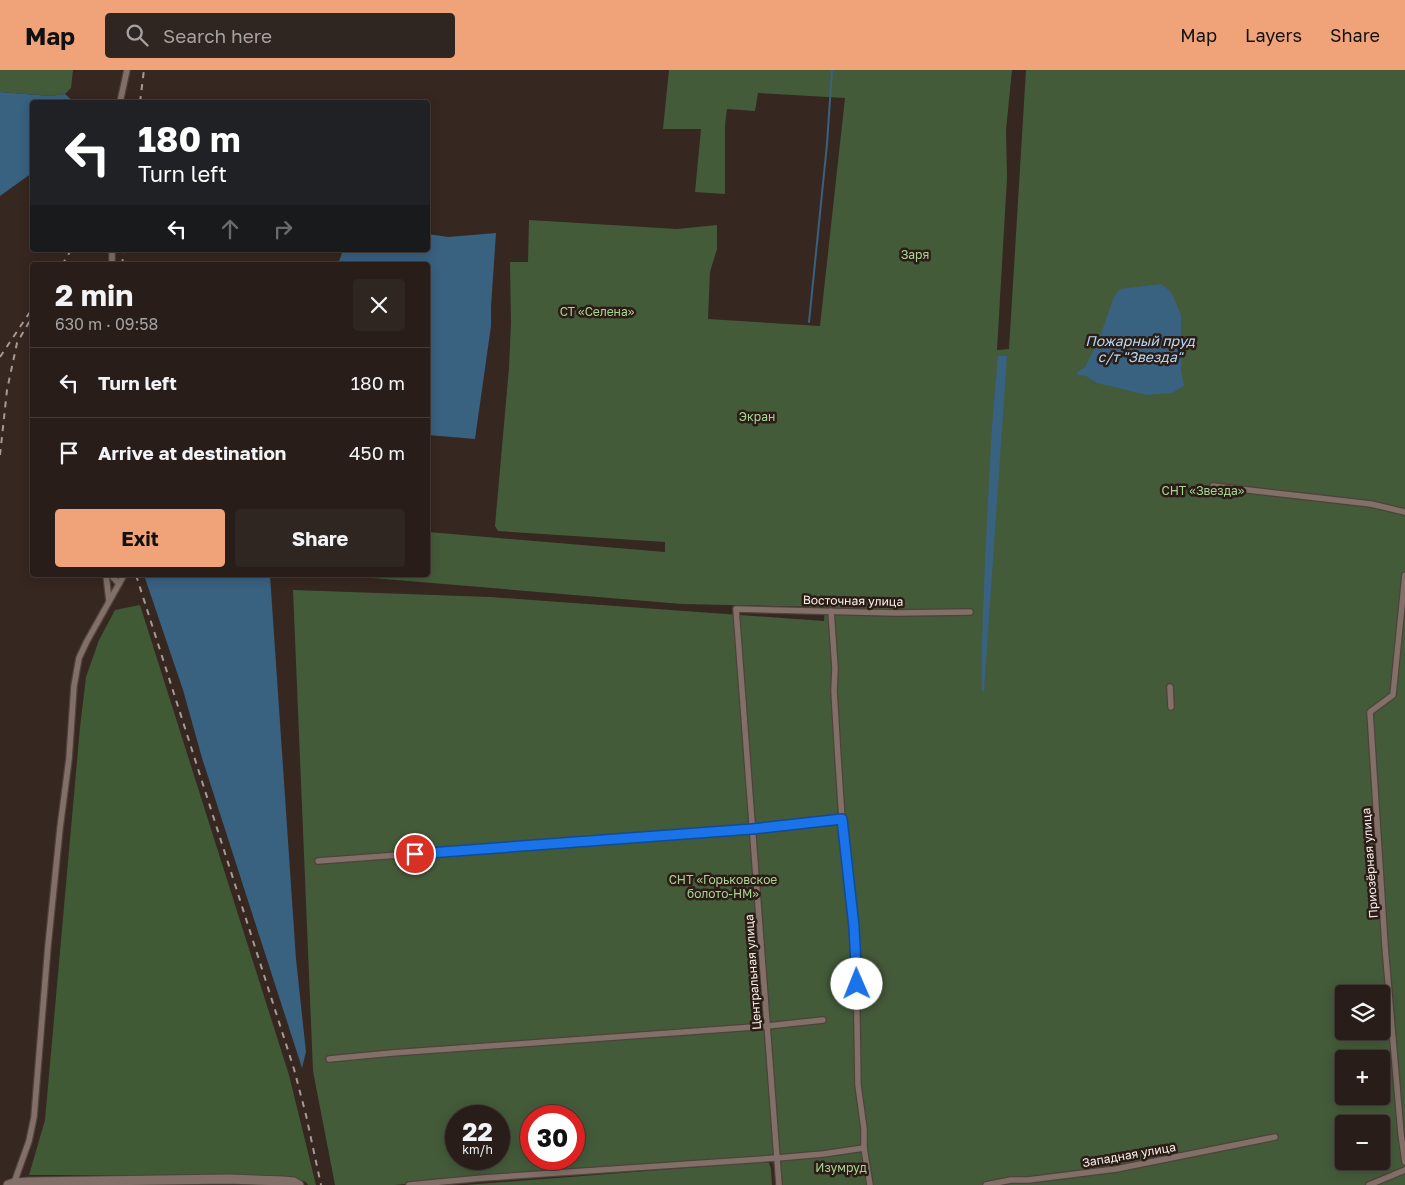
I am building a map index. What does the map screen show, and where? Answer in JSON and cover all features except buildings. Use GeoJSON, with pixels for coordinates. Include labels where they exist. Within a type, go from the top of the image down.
{"type":"FeatureCollection","features":[{"type":"Feature","properties":{"kind":"street"},"geometry":{"type":"LineString","coordinates":[[120,100],[127,70]]}},
{"type":"Feature","properties":{"kind":"street"},"geometry":{"type":"LineString","coordinates":[[1213,486],[1371,504],[1405,512]]}},
{"type":"Feature","properties":{"kind":"street","name":"Приозёрная улица"},"geometry":{"type":"LineString","coordinates":[[1405,575],[1393,695],[1370,712],[1385,946],[1405,1162]]}},
{"type":"Feature","properties":{"kind":"street"},"geometry":{"type":"LineString","coordinates":[[106,577],[109,601]]}},
{"type":"Feature","properties":{"kind":"street"},"geometry":{"type":"LineString","coordinates":[[113,577],[119,584]]}},
{"type":"Feature","properties":{"kind":"street"},"geometry":{"type":"LineString","coordinates":[[123,577],[79,658],[74,686],[69,759],[49,936],[34,1117],[30,1141],[11,1184],[229,1179],[283,1181],[294,1182],[299,1185]]}},
{"type":"Feature","properties":{"kind":"street","name":"Восточная улица"},"geometry":{"type":"LineString","coordinates":[[736,609],[970,612]]}},
{"type":"Feature","properties":{"kind":"street","name":"Центральная улица"},"geometry":{"type":"LineString","coordinates":[[736,609],[778,1185]]}},
{"type":"Feature","properties":{"kind":"street"},"geometry":{"type":"LineString","coordinates":[[831,611],[842,819],[854,927],[858,1085],[864,1129],[864,1148],[870,1185]]}},
{"type":"Feature","properties":{"kind":"street"},"geometry":{"type":"LineString","coordinates":[[1170,687],[1171,707]]}},
{"type":"Feature","properties":{"kind":"street"},"geometry":{"type":"LineString","coordinates":[[318,861],[752,829],[842,819]]}},
{"type":"Feature","properties":{"kind":"street"},"geometry":{"type":"LineString","coordinates":[[329,1059],[767,1026],[823,1020]]}},
{"type":"Feature","properties":{"kind":"street","name":"Западная улица"},"geometry":{"type":"LineString","coordinates":[[986,1185],[1011,1180],[1028,1180],[1116,1169],[1275,1137]]}},
{"type":"Feature","properties":{"kind":"street"},"geometry":{"type":"LineString","coordinates":[[409,1185],[483,1178],[777,1158],[864,1148]]}},
{"type":"Feature","properties":{"kind":"street"},"geometry":{"type":"LineString","coordinates":[[1369,1185],[1405,1170]]}},
{"type":"Feature","properties":{"kind":"green space"},"geometry":{"type":"Polygon","coordinates":[[[0,70],[73,70],[71,88],[65,94],[51,96],[0,92],[0,70]]]}},
{"type":"Feature","properties":{"kind":"green space"},"geometry":{"type":"Polygon","coordinates":[[[669,70],[1012,70],[1006,130],[1007,178],[997,350],[1009,349],[1026,70],[1405,70],[1405,1185],[781,1185],[778,1157],[669,1162],[585,1169],[585,1105],[520,1105],[520,1170],[573,1170],[394,1185],[335,1185],[313,1071],[293,590],[490,597],[824,621],[825,607],[682,604],[360,577],[430,577],[430,532],[665,552],[665,542],[498,531],[495,526],[509,368],[511,323],[510,262],[528,262],[529,220],[677,229],[717,225],[717,249],[710,272],[708,319],[820,326],[845,98],[758,93],[755,111],[727,109],[725,125],[725,194],[695,192],[701,129],[663,129],[669,70]]]}},
{"type":"Feature","properties":{"kind":"green space"},"geometry":{"type":"Polygon","coordinates":[[[140,605],[289,1075],[316,1185],[308,1185],[306,1182],[290,1176],[29,1175],[45,1120],[86,677],[99,640],[115,610],[140,605]]]}},
{"type":"Feature","properties":{"kind":"green space"},"geometry":{"type":"Polygon","coordinates":[[[769,1163],[772,1185],[465,1185],[769,1163]]]}},
{"type":"Feature","properties":{"kind":"water"},"geometry":{"type":"Polygon","coordinates":[[[0,92],[51,96],[65,94],[72,100],[30,100],[30,174],[0,196],[0,92]]]}},
{"type":"Feature","properties":{"kind":"water"},"geometry":{"type":"Polygon","coordinates":[[[496,233],[491,326],[475,439],[430,435],[430,262],[339,262],[342,252],[430,252],[430,234],[448,237],[496,233]]]}},
{"type":"Feature","properties":{"kind":"water","name":"Пожарный пруд с/т \"Звезда\""},"geometry":{"type":"Polygon","coordinates":[[[1161,284],[1171,292],[1181,315],[1181,371],[1184,386],[1172,393],[1147,395],[1097,383],[1086,376],[1078,375],[1077,372],[1085,367],[1098,342],[1114,297],[1120,289],[1161,284]]]}},
{"type":"Feature","properties":{"kind":"water"},"geometry":{"type":"Polygon","coordinates":[[[998,356],[1007,356],[984,691],[982,691],[985,559],[992,425],[998,356]]]}},
{"type":"Feature","properties":{"kind":"water"},"geometry":{"type":"Polygon","coordinates":[[[270,577],[296,959],[306,1052],[302,1068],[202,758],[183,690],[145,578],[270,577]]]}},
{"type":"Feature","properties":{"kind":"waterway"},"geometry":{"type":"LineString","coordinates":[[809,322],[827,144],[832,70]]}},
{"type":"Feature","properties":{"kind":"railway"},"geometry":{"type":"LineString","coordinates":[[140,100],[144,70]]}},
{"type":"Feature","properties":{"kind":"railway"},"geometry":{"type":"LineString","coordinates":[[64,262],[70,252]]}},
{"type":"Feature","properties":{"kind":"railway"},"geometry":{"type":"LineString","coordinates":[[122,262],[124,252]]}},
{"type":"Feature","properties":{"kind":"railway"},"geometry":{"type":"LineString","coordinates":[[0,357],[30,312]]}},
{"type":"Feature","properties":{"kind":"railway"},"geometry":{"type":"LineString","coordinates":[[0,455],[7,390],[17,343],[30,320]]}},
{"type":"Feature","properties":{"kind":"railway"},"geometry":{"type":"LineString","coordinates":[[137,577],[294,1069],[321,1185]]}},
{"type":"Feature","properties":{"kind":"route"},"geometry":{"type":"LineString","coordinates":[[415,854],[752,829],[842,819],[854,927],[857,984]]}},
{"type":"Feature","properties":{"kind":"park label","name":"Заря"},"geometry":{"type":"Point","coordinates":[915,255]}},
{"type":"Feature","properties":{"kind":"park label","name":"СТ «Селена»"},"geometry":{"type":"Point","coordinates":[597,312]}},
{"type":"Feature","properties":{"kind":"park label","name":"Экран"},"geometry":{"type":"Point","coordinates":[757,417]}},
{"type":"Feature","properties":{"kind":"park label","name":"СНТ «Звезда»"},"geometry":{"type":"Point","coordinates":[1203,491]}},
{"type":"Feature","properties":{"kind":"park label","name":"СНТ «Горьковское болото-НМ»"},"geometry":{"type":"Point","coordinates":[723,887]}},
{"type":"Feature","properties":{"kind":"park label","name":"Изумруд"},"geometry":{"type":"Point","coordinates":[841,1168]}}]}
